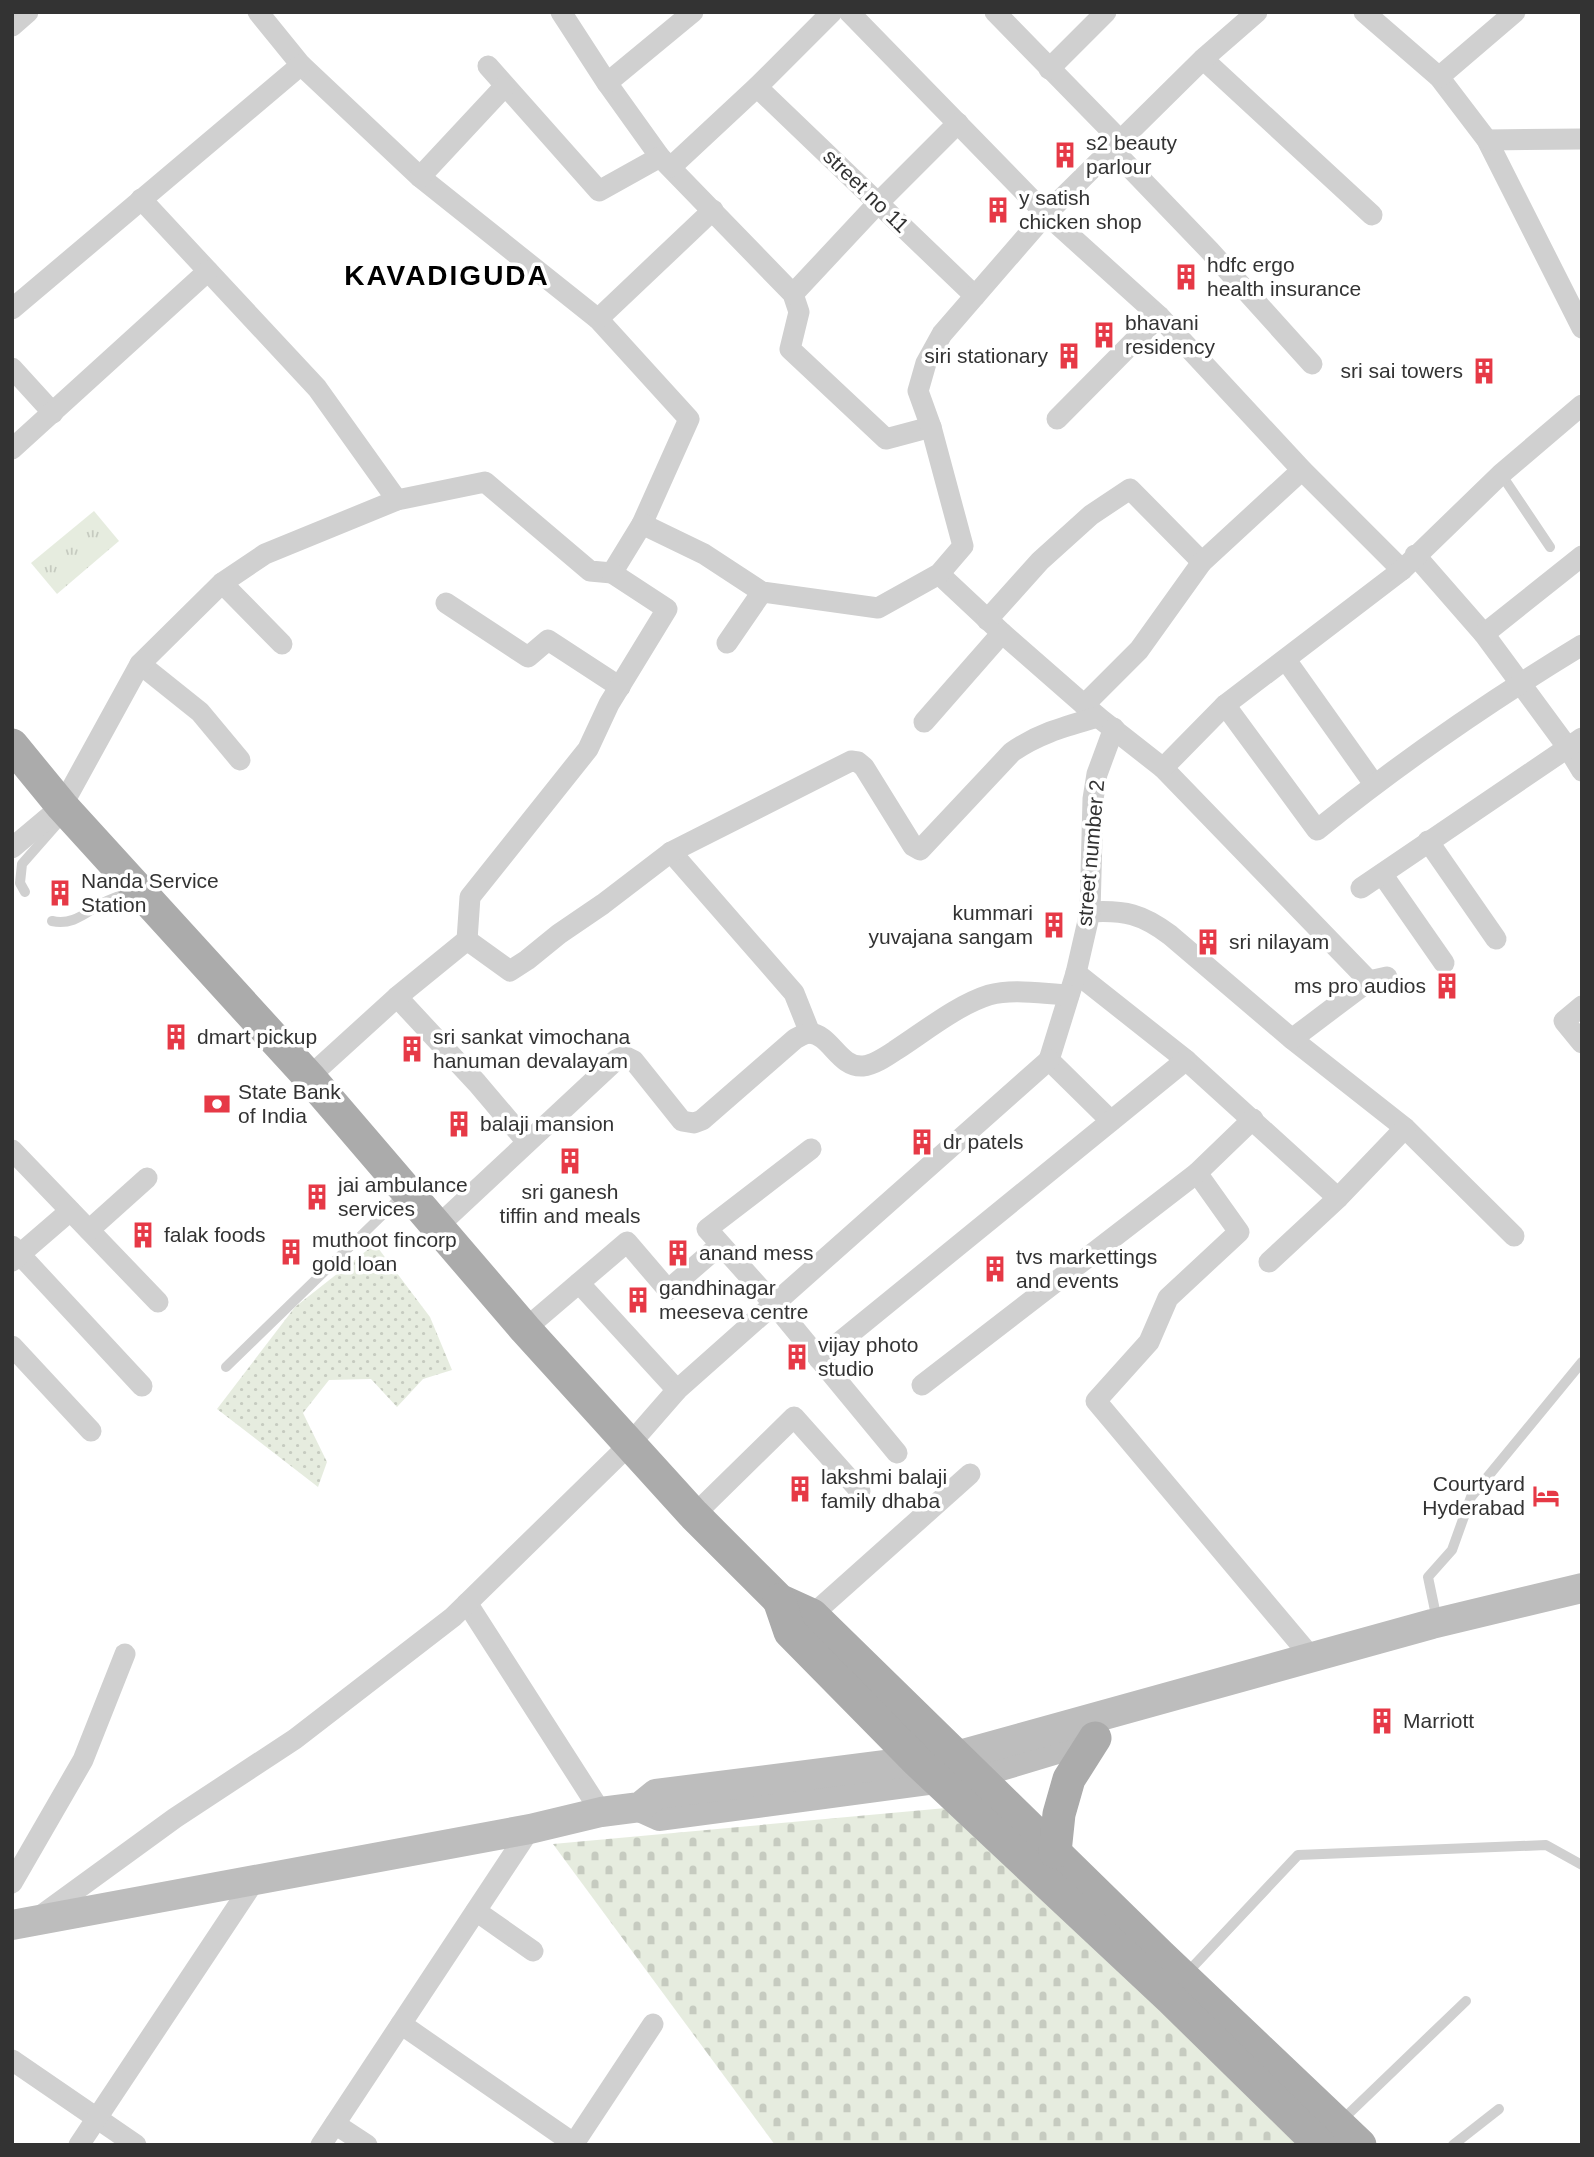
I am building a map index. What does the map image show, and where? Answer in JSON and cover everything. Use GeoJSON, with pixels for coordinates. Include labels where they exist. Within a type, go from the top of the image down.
{"type":"FeatureCollection","features":[{"type":"Feature","properties":{"kind":"main road"},"geometry":{"type":"LineString","coordinates":[[12,744],[65,809],[309,1077],[525,1329],[694,1515],[779,1600],[812,1615],[946,1768],[1055,1852],[1176,1986]]}},
{"type":"Feature","properties":{"kind":"main road"},"geometry":{"type":"LineString","coordinates":[[946,1768],[1312,1658],[1438,1623],[1582,1588]]}},
{"type":"Feature","properties":{"kind":"main road"},"geometry":{"type":"LineString","coordinates":[[779,1600],[790,1632],[946,1768],[1334,2139]]}},
{"type":"Feature","properties":{"kind":"main road"},"geometry":{"type":"LineString","coordinates":[[23,1923],[530,1829],[601,1812],[640,1807],[660,1816],[946,1768],[1095,1738],[1437,1643],[1582,1608]]}},
{"type":"Feature","properties":{"kind":"main road"},"geometry":{"type":"LineString","coordinates":[[1055,1852],[1059,1814],[1069,1779],[1095,1738]]}},
{"type":"Feature","properties":{"kind":"street"},"geometry":{"type":"LineString","coordinates":[[12,26],[28,12]]}},
{"type":"Feature","properties":{"kind":"street"},"geometry":{"type":"LineString","coordinates":[[258,12],[302,65],[420,177],[598,319],[689,419],[642,524],[612,573]]}},
{"type":"Feature","properties":{"kind":"street"},"geometry":{"type":"LineString","coordinates":[[561,12],[607,83],[666,162],[793,294],[799,312],[790,349],[886,439],[931,427]]}},
{"type":"Feature","properties":{"kind":"street"},"geometry":{"type":"LineString","coordinates":[[607,83],[692,12]]}},
{"type":"Feature","properties":{"kind":"street"},"geometry":{"type":"LineString","coordinates":[[488,66],[599,191],[666,162],[757,87],[832,12]]}},
{"type":"Feature","properties":{"kind":"street"},"geometry":{"type":"LineString","coordinates":[[849,12],[1046,214],[1159,316],[1303,470],[1409,562],[1483,634],[1519,684],[1575,743],[1582,771]]}},
{"type":"Feature","properties":{"kind":"street"},"geometry":{"type":"LineString","coordinates":[[995,12],[1312,364]]}},
{"type":"Feature","properties":{"kind":"street"},"geometry":{"type":"LineString","coordinates":[[1049,69],[1106,12]]}},
{"type":"Feature","properties":{"kind":"street"},"geometry":{"type":"LineString","coordinates":[[642,524],[704,554],[762,592],[878,608],[939,574],[963,546],[931,427],[918,391],[926,363],[943,334],[1046,214],[1203,59],[1257,12]]}},
{"type":"Feature","properties":{"kind":"street"},"geometry":{"type":"LineString","coordinates":[[1364,12],[1439,77],[1487,140],[1582,328]]}},
{"type":"Feature","properties":{"kind":"street"},"geometry":{"type":"LineString","coordinates":[[1439,77],[1515,12]]}},
{"type":"Feature","properties":{"kind":"street"},"geometry":{"type":"LineString","coordinates":[[1203,59],[1372,215]]}},
{"type":"Feature","properties":{"kind":"street"},"geometry":{"type":"LineString","coordinates":[[12,309],[302,65]]}},
{"type":"Feature","properties":{"kind":"street"},"geometry":{"type":"LineString","coordinates":[[420,177],[504,87]]}},
{"type":"Feature","properties":{"kind":"street","name":"street no 11"},"geometry":{"type":"LineString","coordinates":[[757,87],[975,296]]}},
{"type":"Feature","properties":{"kind":"street"},"geometry":{"type":"LineString","coordinates":[[793,294],[958,123]]}},
{"type":"Feature","properties":{"kind":"street"},"geometry":{"type":"LineString","coordinates":[[1487,140],[1582,139]]}},
{"type":"Feature","properties":{"kind":"street"},"geometry":{"type":"LineString","coordinates":[[141,199],[317,388],[397,500]]}},
{"type":"Feature","properties":{"kind":"street"},"geometry":{"type":"LineString","coordinates":[[598,319],[713,210]]}},
{"type":"Feature","properties":{"kind":"street"},"geometry":{"type":"LineString","coordinates":[[12,449],[208,271]]}},
{"type":"Feature","properties":{"kind":"street"},"geometry":{"type":"LineString","coordinates":[[1057,419],[1159,316]]}},
{"type":"Feature","properties":{"kind":"street"},"geometry":{"type":"LineString","coordinates":[[12,368],[53,413]]}},
{"type":"Feature","properties":{"kind":"street"},"geometry":{"type":"LineString","coordinates":[[1163,768],[1226,705],[1409,562],[1501,474],[1582,405]]}},
{"type":"Feature","properties":{"kind":"street"},"geometry":{"type":"LineString","coordinates":[[467,940],[510,971],[671,852],[851,761],[864,767],[914,846],[920,850],[1012,752],[1051,730],[1099,717],[1139,650],[1202,562],[1303,470]]}},
{"type":"Feature","properties":{"kind":"street"},"geometry":{"type":"LineString","coordinates":[[12,848],[65,809],[140,664],[222,583],[265,554],[397,500],[485,482],[590,571],[612,573],[667,609],[620,687],[588,749],[470,897],[467,940],[397,997],[309,1077]]}},
{"type":"Feature","properties":{"kind":"street"},"geometry":{"type":"LineString","coordinates":[[924,722],[1040,561],[1091,515],[1130,489],[1202,562]]}},
{"type":"Feature","properties":{"kind":"street"},"geometry":{"type":"LineString","coordinates":[[1483,634],[1582,556]]}},
{"type":"Feature","properties":{"kind":"street"},"geometry":{"type":"LineString","coordinates":[[939,574],[994,627],[1163,768],[1378,979],[1292,1039]]}},
{"type":"Feature","properties":{"kind":"street"},"geometry":{"type":"LineString","coordinates":[[222,583],[282,644]]}},
{"type":"Feature","properties":{"kind":"street"},"geometry":{"type":"LineString","coordinates":[[727,643],[762,592]]}},
{"type":"Feature","properties":{"kind":"street"},"geometry":{"type":"LineString","coordinates":[[446,603],[528,657],[548,640],[620,687]]}},
{"type":"Feature","properties":{"kind":"street"},"geometry":{"type":"LineString","coordinates":[[1226,705],[1317,830],[1374,784],[1519,684],[1582,645]]}},
{"type":"Feature","properties":{"kind":"street"},"geometry":{"type":"LineString","coordinates":[[1286,660],[1374,784]]}},
{"type":"Feature","properties":{"kind":"street"},"geometry":{"type":"LineString","coordinates":[[140,664],[200,712],[240,760]]}},
{"type":"Feature","properties":{"kind":"street","name":"street number 2"},"geometry":{"type":"LineString","coordinates":[[1049,1060],[1076,973],[1090,912],[1093,799],[1097,774],[1099,717]]}},
{"type":"Feature","properties":{"kind":"street"},"geometry":{"type":"LineString","coordinates":[[1361,888],[1575,743]]}},
{"type":"Feature","properties":{"kind":"street"},"geometry":{"type":"LineString","coordinates":[[1428,841],[1496,939]]}},
{"type":"Feature","properties":{"kind":"street"},"geometry":{"type":"LineString","coordinates":[[671,852],[794,993],[810,1033],[820,1038],[849,1064],[863,1066],[881,1059],[969,1003],[990,995],[1069,995]]}},
{"type":"Feature","properties":{"kind":"street"},"geometry":{"type":"LineString","coordinates":[[1382,874],[1444,963]]}},
{"type":"Feature","properties":{"kind":"street"},"geometry":{"type":"LineString","coordinates":[[1090,912],[1136,914],[1154,923],[1292,1039],[1405,1128],[1514,1236]]}},
{"type":"Feature","properties":{"kind":"street"},"geometry":{"type":"LineString","coordinates":[[1076,973],[1186,1060],[1339,1198]]}},
{"type":"Feature","properties":{"kind":"street"},"geometry":{"type":"LineString","coordinates":[[397,997],[477,1083],[527,1142]]}},
{"type":"Feature","properties":{"kind":"street"},"geometry":{"type":"LineString","coordinates":[[1582,1006],[1564,1021],[1582,1043]]}},
{"type":"Feature","properties":{"kind":"street"},"geometry":{"type":"LineString","coordinates":[[438,1226],[616,1060],[624,1056],[634,1061],[682,1121],[694,1124],[795,1039],[810,1033]]}},
{"type":"Feature","properties":{"kind":"street"},"geometry":{"type":"LineString","coordinates":[[23,1923],[295,1739],[453,1617],[629,1444],[677,1390],[1049,1060],[1111,1121]]}},
{"type":"Feature","properties":{"kind":"street"},"geometry":{"type":"LineString","coordinates":[[820,1359],[1186,1060]]}},
{"type":"Feature","properties":{"kind":"street"},"geometry":{"type":"LineString","coordinates":[[922,1385],[1197,1173],[1253,1119]]}},
{"type":"Feature","properties":{"kind":"street"},"geometry":{"type":"LineString","coordinates":[[1269,1262],[1339,1198],[1405,1128]]}},
{"type":"Feature","properties":{"kind":"street"},"geometry":{"type":"LineString","coordinates":[[811,1149],[707,1229],[774,1304],[897,1453]]}},
{"type":"Feature","properties":{"kind":"street"},"geometry":{"type":"LineString","coordinates":[[12,1150],[158,1302]]}},
{"type":"Feature","properties":{"kind":"street"},"geometry":{"type":"LineString","coordinates":[[1197,1173],[1239,1232],[1168,1298],[1149,1342],[1096,1401],[1312,1658]]}},
{"type":"Feature","properties":{"kind":"street"},"geometry":{"type":"LineString","coordinates":[[89,1230],[147,1178]]}},
{"type":"Feature","properties":{"kind":"street"},"geometry":{"type":"LineString","coordinates":[[70,1211],[15,1254],[142,1386]]}},
{"type":"Feature","properties":{"kind":"street"},"geometry":{"type":"LineString","coordinates":[[525,1329],[627,1242],[668,1290],[720,1245]]}},
{"type":"Feature","properties":{"kind":"street"},"geometry":{"type":"LineString","coordinates":[[579,1283],[677,1390]]}},
{"type":"Feature","properties":{"kind":"street"},"geometry":{"type":"LineString","coordinates":[[12,1346],[91,1432]]}},
{"type":"Feature","properties":{"kind":"street"},"geometry":{"type":"LineString","coordinates":[[694,1515],[794,1417],[860,1491]]}},
{"type":"Feature","properties":{"kind":"street"},"geometry":{"type":"LineString","coordinates":[[812,1615],[970,1474]]}},
{"type":"Feature","properties":{"kind":"street"},"geometry":{"type":"LineString","coordinates":[[467,1603],[601,1812]]}},
{"type":"Feature","properties":{"kind":"street"},"geometry":{"type":"LineString","coordinates":[[12,1884],[83,1760],[124,1654]]}},
{"type":"Feature","properties":{"kind":"street"},"geometry":{"type":"LineString","coordinates":[[321,2145],[530,1829]]}},
{"type":"Feature","properties":{"kind":"street"},"geometry":{"type":"LineString","coordinates":[[79,2145],[256,1880]]}},
{"type":"Feature","properties":{"kind":"street"},"geometry":{"type":"LineString","coordinates":[[476,1911],[533,1951]]}},
{"type":"Feature","properties":{"kind":"street"},"geometry":{"type":"LineString","coordinates":[[401,2024],[574,2144],[653,2024]]}},
{"type":"Feature","properties":{"kind":"street"},"geometry":{"type":"LineString","coordinates":[[12,2060],[136,2145]]}},
{"type":"Feature","properties":{"kind":"street"},"geometry":{"type":"LineString","coordinates":[[335,2124],[367,2145]]}},
{"type":"Feature","properties":{"kind":"lane"},"geometry":{"type":"LineString","coordinates":[[1501,474],[1550,547]]}},
{"type":"Feature","properties":{"kind":"lane"},"geometry":{"type":"LineString","coordinates":[[25,892],[20,883],[19,872],[22,864],[65,809]]}},
{"type":"Feature","properties":{"kind":"lane"},"geometry":{"type":"LineString","coordinates":[[52,921],[71,921],[137,888]]}},
{"type":"Feature","properties":{"kind":"lane"},"geometry":{"type":"LineString","coordinates":[[226,1367],[407,1191]]}},
{"type":"Feature","properties":{"kind":"lane"},"geometry":{"type":"LineString","coordinates":[[1438,1623],[1428,1577],[1452,1550],[1471,1497],[1582,1362]]}},
{"type":"Feature","properties":{"kind":"lane"},"geometry":{"type":"LineString","coordinates":[[1176,1986],[1298,1855],[1546,1845],[1582,1865]]}},
{"type":"Feature","properties":{"kind":"lane"},"geometry":{"type":"LineString","coordinates":[[1334,2139],[1466,2001]]}},
{"type":"Feature","properties":{"kind":"lane"},"geometry":{"type":"LineString","coordinates":[[1453,2145],[1499,2109]]}},
{"type":"Feature","properties":{"kind":"green space"},"geometry":{"type":"Polygon","coordinates":[[[94,511],[119,541],[57,594],[31,563],[94,511]]]}},
{"type":"Feature","properties":{"kind":"green space"},"geometry":{"type":"Polygon","coordinates":[[[375,1244],[430,1317],[452,1370],[423,1379],[397,1407],[371,1379],[329,1380],[303,1413],[327,1462],[318,1487],[217,1409],[295,1307],[375,1244]]]}},
{"type":"Feature","properties":{"kind":"green space"},"geometry":{"type":"Polygon","coordinates":[[[957,1807],[1297,2145],[775,2145],[553,1844],[957,1807]]]}},
{"type":"Feature","properties":{"kind":"place","name":"s2 beauty parlour"},"geometry":{"type":"Point","coordinates":[1065,155]}},
{"type":"Feature","properties":{"kind":"place","name":"y satish chicken shop"},"geometry":{"type":"Point","coordinates":[998,210]}},
{"type":"Feature","properties":{"kind":"place","name":"hdfc ergo health insurance"},"geometry":{"type":"Point","coordinates":[1186,277]}},
{"type":"Feature","properties":{"kind":"place","name":"bhavani residency"},"geometry":{"type":"Point","coordinates":[1104,335]}},
{"type":"Feature","properties":{"kind":"place","name":"siri stationary"},"geometry":{"type":"Point","coordinates":[1069,356]}},
{"type":"Feature","properties":{"kind":"place","name":"sri sai towers"},"geometry":{"type":"Point","coordinates":[1484,371]}},
{"type":"Feature","properties":{"kind":"place","name":"Nanda Service Station"},"geometry":{"type":"Point","coordinates":[60,893]}},
{"type":"Feature","properties":{"kind":"place","name":"kummari yuvajana sangam"},"geometry":{"type":"Point","coordinates":[1054,925]}},
{"type":"Feature","properties":{"kind":"place","name":"sri nilayam"},"geometry":{"type":"Point","coordinates":[1208,942]}},
{"type":"Feature","properties":{"kind":"place","name":"ms pro audios"},"geometry":{"type":"Point","coordinates":[1447,986]}},
{"type":"Feature","properties":{"kind":"place","name":"dmart pickup"},"geometry":{"type":"Point","coordinates":[176,1037]}},
{"type":"Feature","properties":{"kind":"place","name":"sri sankat vimochana hanuman devalayam"},"geometry":{"type":"Point","coordinates":[412,1049]}},
{"type":"Feature","properties":{"kind":"place","name":"State Bank of India"},"geometry":{"type":"Point","coordinates":[217,1104]}},
{"type":"Feature","properties":{"kind":"place","name":"balaji mansion"},"geometry":{"type":"Point","coordinates":[459,1124]}},
{"type":"Feature","properties":{"kind":"place","name":"dr patels"},"geometry":{"type":"Point","coordinates":[922,1142]}},
{"type":"Feature","properties":{"kind":"place","name":"sri ganesh tiffin and meals"},"geometry":{"type":"Point","coordinates":[570,1161]}},
{"type":"Feature","properties":{"kind":"place","name":"jai ambulance services"},"geometry":{"type":"Point","coordinates":[317,1197]}},
{"type":"Feature","properties":{"kind":"place","name":"falak foods"},"geometry":{"type":"Point","coordinates":[143,1235]}},
{"type":"Feature","properties":{"kind":"place","name":"muthoot fincorp gold loan"},"geometry":{"type":"Point","coordinates":[291,1252]}},
{"type":"Feature","properties":{"kind":"place","name":"anand mess"},"geometry":{"type":"Point","coordinates":[678,1253]}},
{"type":"Feature","properties":{"kind":"place","name":"tvs markettings and events"},"geometry":{"type":"Point","coordinates":[995,1269]}},
{"type":"Feature","properties":{"kind":"place","name":"gandhinagar meeseva centre"},"geometry":{"type":"Point","coordinates":[638,1300]}},
{"type":"Feature","properties":{"kind":"place","name":"vijay photo studio"},"geometry":{"type":"Point","coordinates":[797,1357]}},
{"type":"Feature","properties":{"kind":"place","name":"lakshmi balaji family dhaba"},"geometry":{"type":"Point","coordinates":[800,1489]}},
{"type":"Feature","properties":{"kind":"place","name":"Courtyard Hyderabad"},"geometry":{"type":"Point","coordinates":[1546,1496]}},
{"type":"Feature","properties":{"kind":"place","name":"Marriott"},"geometry":{"type":"Point","coordinates":[1382,1721]}},
{"type":"Feature","properties":{"kind":"district","name":"KAVADIGUDA"},"geometry":{"type":"Point","coordinates":[447,275]}}]}
